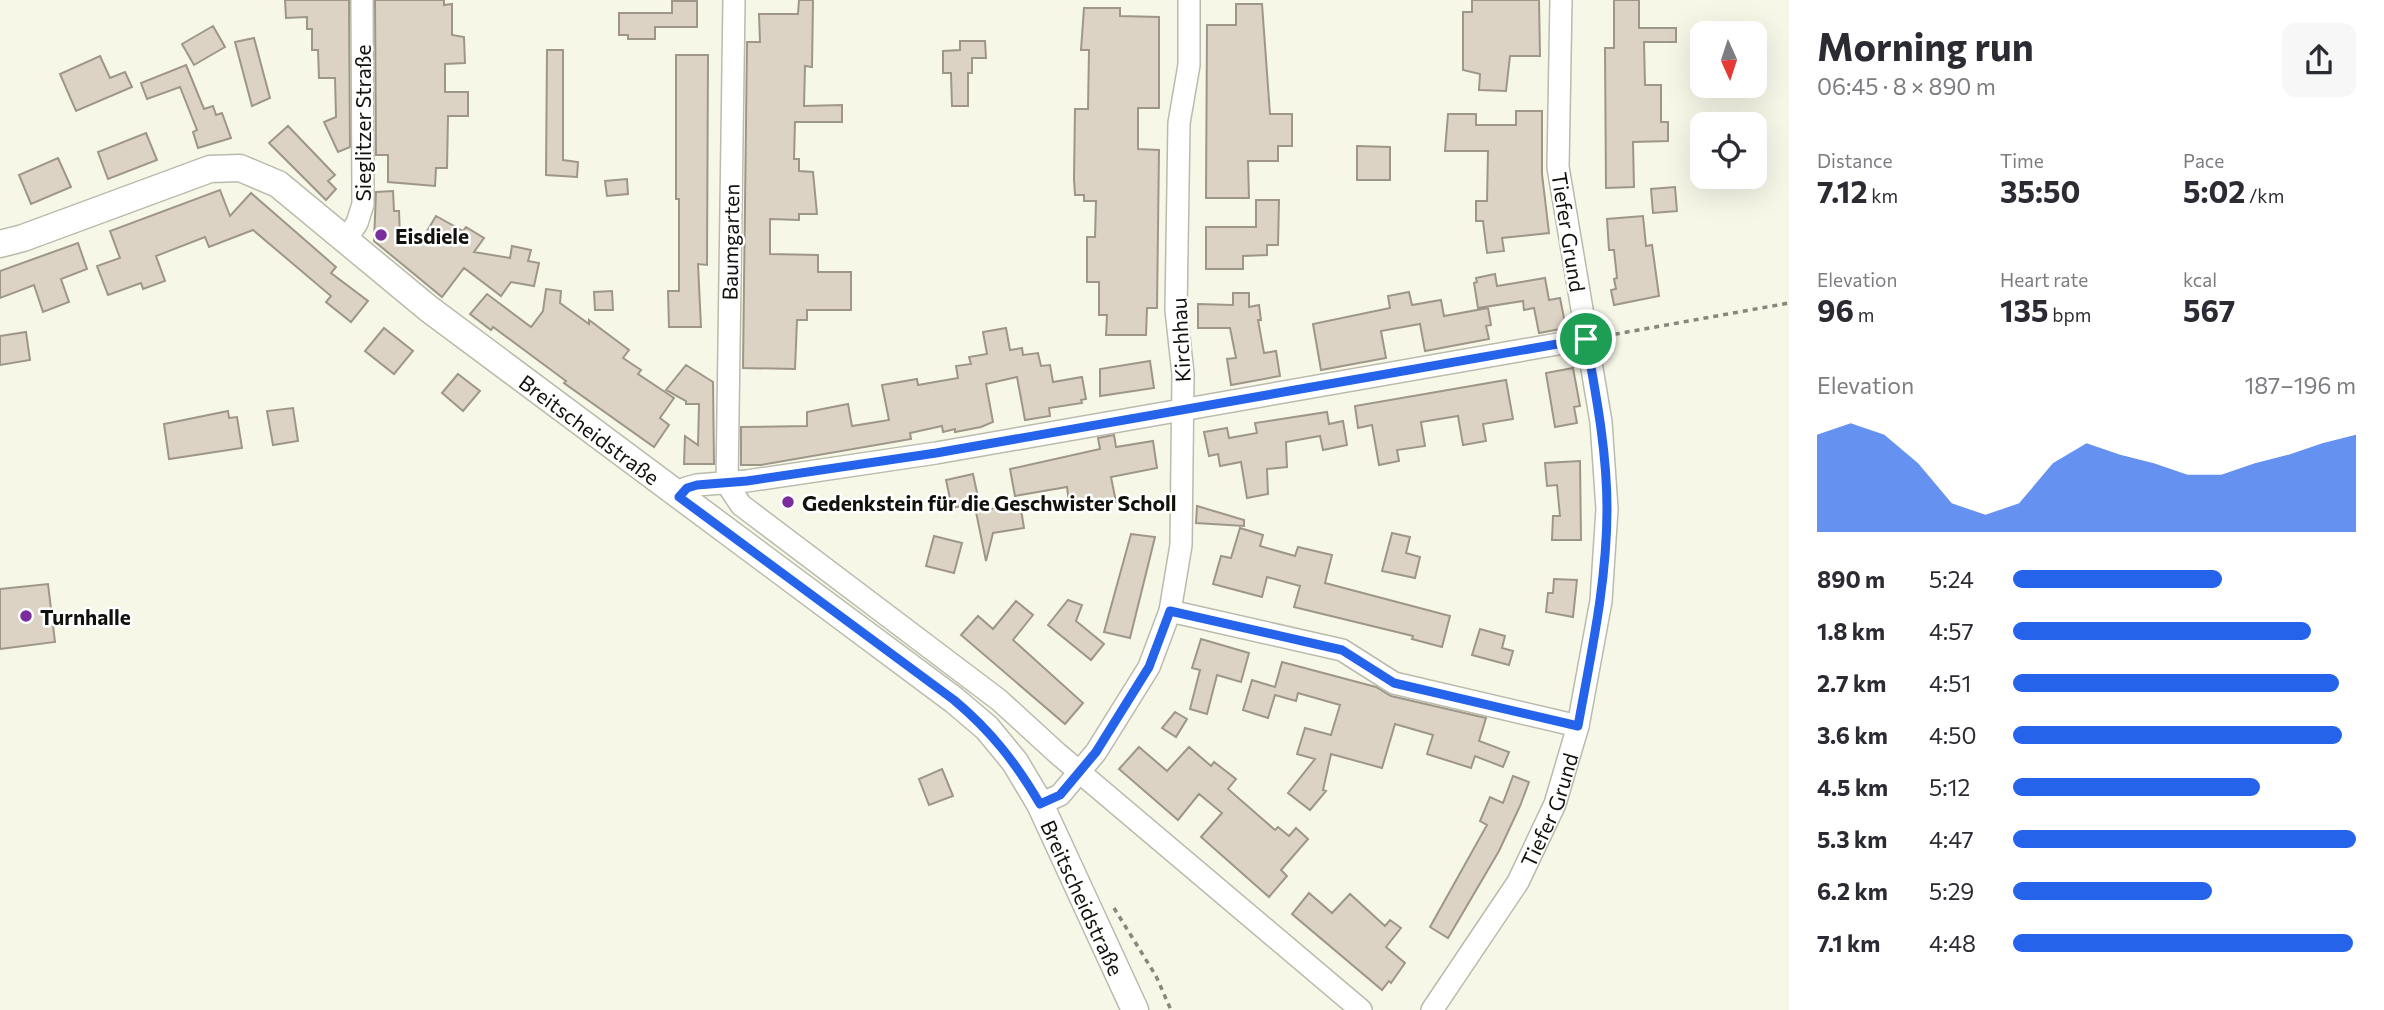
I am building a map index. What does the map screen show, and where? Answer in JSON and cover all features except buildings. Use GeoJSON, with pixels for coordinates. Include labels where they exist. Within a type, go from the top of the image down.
{"type":"FeatureCollection","features":[{"type":"Feature","properties":{"kind":"street","name":"Sieglitzer Straße"},"geometry":{"type":"LineString","coordinates":[[345,241],[357,223],[363,204],[362,0]]}},
{"type":"Feature","properties":{"kind":"street","name":"Baumgarten"},"geometry":{"type":"LineString","coordinates":[[727,484],[734,0]]}},
{"type":"Feature","properties":{"kind":"street","name":"Kirchhau"},"geometry":{"type":"LineString","coordinates":[[1040,804],[1060,795],[1082,772],[1149,667],[1170,611],[1181,545],[1183,374],[1176,310],[1179,123],[1189,65],[1189,0]]}},
{"type":"Feature","properties":{"kind":"street","name":"Tiefer Grund"},"geometry":{"type":"LineString","coordinates":[[1432,1010],[1518,882],[1555,804],[1578,726],[1601,601],[1607,509],[1601,422],[1558,167],[1561,0]]}},
{"type":"Feature","properties":{"kind":"street","name":"Breitscheidstraße"},"geometry":{"type":"LineString","coordinates":[[0,244],[23,239],[195,173],[225,167],[253,172],[278,184],[429,309],[979,721],[1015,762],[1040,804],[1135,1010]]}},
{"type":"Feature","properties":{"kind":"street"},"geometry":{"type":"LineString","coordinates":[[679,497],[687,488],[697,485],[727,484],[936,453],[1182,412],[1586,339]]}},
{"type":"Feature","properties":{"kind":"street"},"geometry":{"type":"LineString","coordinates":[[727,484],[741,505],[999,700],[1361,1010]]}},
{"type":"Feature","properties":{"kind":"street"},"geometry":{"type":"LineString","coordinates":[[1170,611],[1342,650],[1394,683],[1578,726]]}},
{"type":"Feature","properties":{"kind":"path"},"geometry":{"type":"LineString","coordinates":[[1586,339],[1789,303]]}},
{"type":"Feature","properties":{"kind":"place","name":"Eisdiele"},"geometry":{"type":"Point","coordinates":[381,235]}},
{"type":"Feature","properties":{"kind":"place","name":"Gedenkstein für die Geschwister Scholl"},"geometry":{"type":"Point","coordinates":[788,502]}},
{"type":"Feature","properties":{"kind":"place","name":"Turnhalle"},"geometry":{"type":"Point","coordinates":[26,616]}},
{"type":"Feature","properties":{"kind":"route"},"geometry":{"type":"LineString","coordinates":[[1586,339],[1601,422],[1607,509],[1601,601],[1578,726],[1394,683],[1342,650],[1170,611],[1149,667],[1096,752],[1082,772],[1060,795],[1040,804],[1015,762],[987,728],[954,700],[679,497],[687,488],[697,485],[727,484],[936,453],[1182,412],[1586,339]]}}]}
